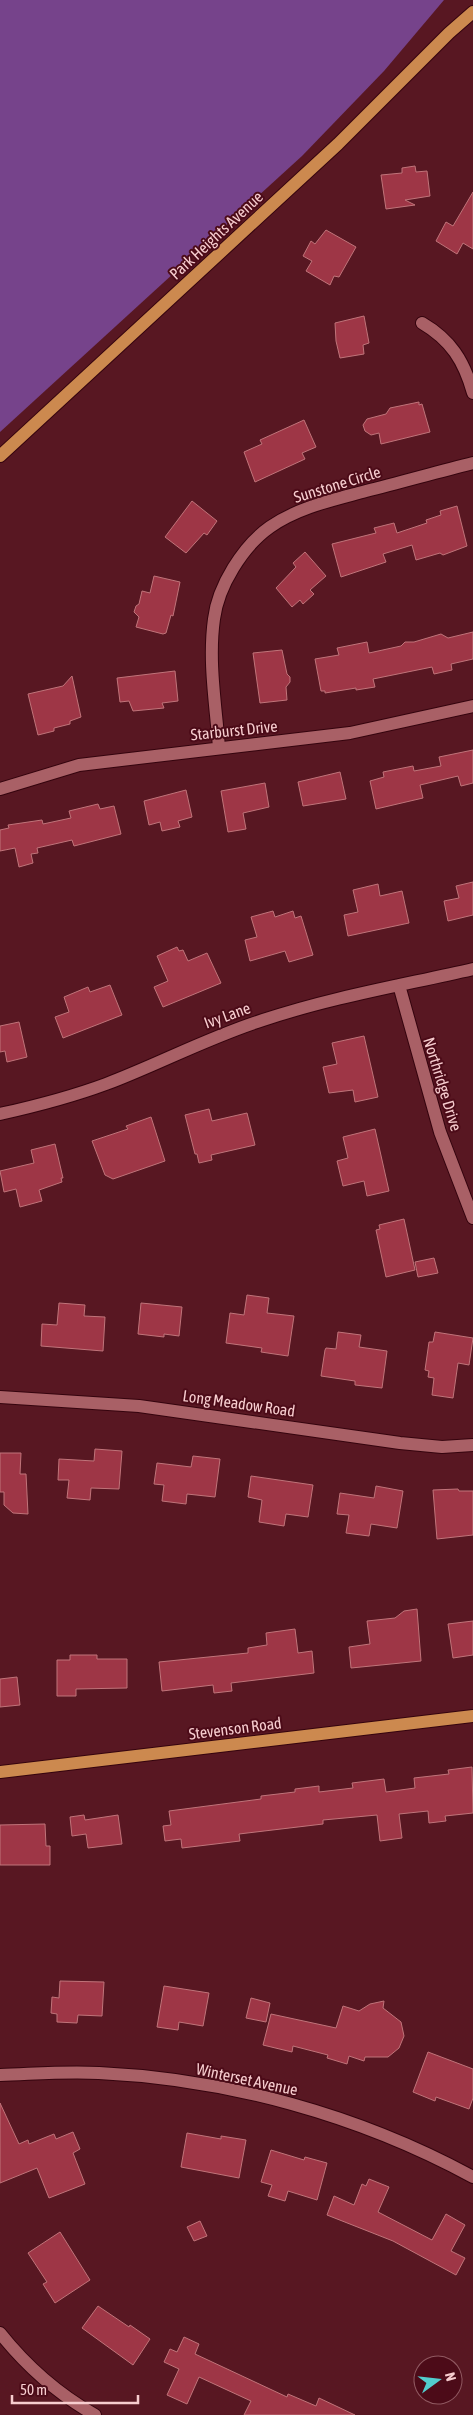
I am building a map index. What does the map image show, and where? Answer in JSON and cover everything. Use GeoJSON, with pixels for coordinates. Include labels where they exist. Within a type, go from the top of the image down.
{"type":"FeatureCollection","features":[{"type":"Feature","properties":{"kind":"main road","name":"Park Heights Avenue"},"geometry":{"type":"LineString","coordinates":[[449,33],[472,0]]}},
{"type":"Feature","properties":{"kind":"main road","name":"Park Heights Avenue"},"geometry":{"type":"LineString","coordinates":[[0,456],[338,144],[449,33],[473,12]]}},
{"type":"Feature","properties":{"kind":"main road","name":"Stevenson Road"},"geometry":{"type":"LineString","coordinates":[[0,1772],[473,1716]]}},
{"type":"Feature","properties":{"kind":"street"},"geometry":{"type":"LineString","coordinates":[[422,323],[437,332],[451,344],[462,360],[473,393]]}},
{"type":"Feature","properties":{"kind":"street","name":"Sunstone Circle"},"geometry":{"type":"LineString","coordinates":[[219,748],[211,656],[214,618],[235,566],[251,545],[269,528],[293,514],[322,503],[473,463]]}},
{"type":"Feature","properties":{"kind":"street","name":"Starburst Drive"},"geometry":{"type":"LineString","coordinates":[[0,789],[79,765],[350,733],[473,706]]}},
{"type":"Feature","properties":{"kind":"street","name":"Ivy Lane"},"geometry":{"type":"LineString","coordinates":[[0,1114],[49,1102],[105,1084],[156,1064],[212,1038],[316,1004],[473,969]]}},
{"type":"Feature","properties":{"kind":"street","name":"Northridge Drive"},"geometry":{"type":"LineString","coordinates":[[399,986],[440,1132],[473,1218]]}},
{"type":"Feature","properties":{"kind":"street","name":"Long Meadow Road"},"geometry":{"type":"LineString","coordinates":[[0,1397],[139,1406],[400,1443],[473,1446]]}},
{"type":"Feature","properties":{"kind":"street","name":"Winterset Avenue"},"geometry":{"type":"LineString","coordinates":[[0,2075],[98,2073],[163,2079],[248,2093],[301,2107],[396,2139],[434,2156],[473,2177]]}},
{"type":"Feature","properties":{"kind":"street"},"geometry":{"type":"LineString","coordinates":[[0,2333],[17,2354],[43,2380],[95,2415]]}},
{"type":"Feature","properties":{"kind":"shaded area"},"geometry":{"type":"Polygon","coordinates":[[[0,0],[444,0],[384,71],[302,156],[0,432],[0,0]]]}},
{"type":"Feature","properties":{"kind":"building"},"geometry":{"type":"Polygon","coordinates":[[[415,166],[416,172],[427,171],[430,196],[405,200],[415,205],[386,209],[381,175],[402,173],[402,168],[415,166]]]}},
{"type":"Feature","properties":{"kind":"building"},"geometry":{"type":"Polygon","coordinates":[[[473,192],[473,249],[463,243],[457,254],[436,241],[446,222],[453,226],[473,192]]]}},
{"type":"Feature","properties":{"kind":"building"},"geometry":{"type":"Polygon","coordinates":[[[326,230],[356,247],[339,277],[334,276],[330,285],[306,271],[312,261],[303,256],[311,241],[315,244],[326,230]]]}},
{"type":"Feature","properties":{"kind":"building"},"geometry":{"type":"Polygon","coordinates":[[[364,316],[369,343],[363,345],[364,354],[340,358],[336,341],[335,323],[364,316]]]}},
{"type":"Feature","properties":{"kind":"building"},"geometry":{"type":"Polygon","coordinates":[[[419,402],[419,405],[422,404],[430,432],[381,444],[379,433],[371,435],[365,431],[363,425],[367,419],[386,414],[390,408],[419,402]]]}},
{"type":"Feature","properties":{"kind":"building"},"geometry":{"type":"Polygon","coordinates":[[[304,420],[316,447],[302,453],[305,459],[255,482],[244,452],[262,444],[260,440],[304,420]]]}},
{"type":"Feature","properties":{"kind":"building"},"geometry":{"type":"Polygon","coordinates":[[[192,501],[217,521],[207,535],[204,533],[186,553],[165,537],[192,501]]]}},
{"type":"Feature","properties":{"kind":"building"},"geometry":{"type":"Polygon","coordinates":[[[457,506],[467,546],[443,555],[440,553],[416,560],[412,545],[383,554],[386,562],[341,577],[332,544],[376,533],[374,528],[394,523],[397,533],[427,523],[426,520],[441,515],[440,511],[457,506]]]}},
{"type":"Feature","properties":{"kind":"building"},"geometry":{"type":"Polygon","coordinates":[[[305,552],[326,576],[310,590],[314,594],[303,604],[300,600],[292,607],[276,588],[296,567],[293,563],[305,552]]]}},
{"type":"Feature","properties":{"kind":"building"},"geometry":{"type":"Polygon","coordinates":[[[154,576],[180,582],[173,616],[171,615],[166,633],[163,634],[136,627],[139,617],[134,612],[136,606],[139,604],[142,591],[150,593],[154,576]]]}},
{"type":"Feature","properties":{"kind":"building"},"geometry":{"type":"Polygon","coordinates":[[[473,632],[473,659],[451,664],[452,670],[434,674],[432,667],[373,679],[375,687],[325,693],[325,691],[321,691],[315,659],[339,655],[337,648],[367,642],[369,653],[441,634],[448,638],[473,632]]]}},
{"type":"Feature","properties":{"kind":"building"},"geometry":{"type":"Polygon","coordinates":[[[282,650],[287,674],[290,677],[290,682],[286,687],[287,700],[260,703],[253,653],[282,650]]]}},
{"type":"Feature","properties":{"kind":"building"},"geometry":{"type":"Polygon","coordinates":[[[175,671],[178,701],[162,703],[164,708],[133,711],[129,701],[120,702],[117,678],[175,671]]]}},
{"type":"Feature","properties":{"kind":"building"},"geometry":{"type":"Polygon","coordinates":[[[72,676],[81,717],[70,721],[70,724],[54,728],[54,731],[38,735],[28,694],[63,686],[72,676]]]}},
{"type":"Feature","properties":{"kind":"building"},"geometry":{"type":"Polygon","coordinates":[[[473,750],[473,783],[461,786],[458,776],[420,785],[423,798],[376,809],[370,781],[384,777],[383,772],[413,766],[414,771],[441,766],[439,757],[473,750]]]}},
{"type":"Feature","properties":{"kind":"building"},"geometry":{"type":"Polygon","coordinates":[[[340,772],[346,799],[303,806],[298,782],[340,772]]]}},
{"type":"Feature","properties":{"kind":"building"},"geometry":{"type":"Polygon","coordinates":[[[265,783],[269,807],[243,813],[246,829],[228,832],[221,791],[265,783]]]}},
{"type":"Feature","properties":{"kind":"building"},"geometry":{"type":"Polygon","coordinates":[[[186,790],[192,817],[178,821],[180,827],[162,831],[160,822],[149,825],[144,801],[186,790]]]}},
{"type":"Feature","properties":{"kind":"building"},"geometry":{"type":"Polygon","coordinates":[[[98,804],[100,809],[114,806],[121,834],[74,846],[72,840],[37,848],[38,853],[31,854],[33,863],[19,867],[15,848],[0,851],[0,830],[9,828],[8,825],[42,820],[43,824],[71,818],[69,811],[98,804]]]}},
{"type":"Feature","properties":{"kind":"building"},"geometry":{"type":"Polygon","coordinates":[[[473,882],[473,915],[448,921],[444,901],[459,898],[456,886],[473,882]]]}},
{"type":"Feature","properties":{"kind":"building"},"geometry":{"type":"Polygon","coordinates":[[[378,884],[380,896],[402,891],[409,923],[348,936],[344,915],[358,912],[353,890],[378,884]]]}},
{"type":"Feature","properties":{"kind":"building"},"geometry":{"type":"Polygon","coordinates":[[[273,911],[275,917],[293,911],[295,918],[301,916],[313,955],[289,962],[285,951],[250,961],[245,940],[257,937],[251,917],[273,911]]]}},
{"type":"Feature","properties":{"kind":"building"},"geometry":{"type":"Polygon","coordinates":[[[177,947],[179,951],[183,950],[188,961],[207,953],[221,983],[163,1007],[154,987],[168,981],[157,956],[177,947]]]}},
{"type":"Feature","properties":{"kind":"building"},"geometry":{"type":"Polygon","coordinates":[[[110,985],[122,1015],[63,1038],[55,1017],[69,1012],[64,997],[88,987],[90,992],[110,985]]]}},
{"type":"Feature","properties":{"kind":"building"},"geometry":{"type":"Polygon","coordinates":[[[19,1022],[27,1057],[7,1062],[5,1051],[0,1052],[0,1026],[19,1022]]]}},
{"type":"Feature","properties":{"kind":"building"},"geometry":{"type":"Polygon","coordinates":[[[364,1036],[378,1097],[355,1102],[353,1090],[329,1093],[323,1067],[337,1064],[332,1043],[364,1036]]]}},
{"type":"Feature","properties":{"kind":"building"},"geometry":{"type":"Polygon","coordinates":[[[209,1109],[212,1121],[247,1113],[255,1145],[211,1155],[212,1160],[199,1163],[185,1115],[209,1109]]]}},
{"type":"Feature","properties":{"kind":"building"},"geometry":{"type":"Polygon","coordinates":[[[151,1117],[165,1161],[113,1179],[105,1175],[92,1141],[128,1129],[126,1126],[151,1117]]]}},
{"type":"Feature","properties":{"kind":"building"},"geometry":{"type":"Polygon","coordinates":[[[375,1129],[389,1191],[367,1196],[364,1181],[343,1186],[337,1161],[348,1158],[343,1137],[375,1129]]]}},
{"type":"Feature","properties":{"kind":"building"},"geometry":{"type":"Polygon","coordinates":[[[55,1144],[63,1178],[61,1178],[62,1182],[39,1190],[42,1201],[20,1207],[16,1189],[4,1192],[0,1171],[34,1163],[31,1150],[55,1144]]]}},
{"type":"Feature","properties":{"kind":"building"},"geometry":{"type":"Polygon","coordinates":[[[404,1219],[415,1270],[386,1277],[376,1230],[380,1229],[379,1225],[404,1219]]]}},
{"type":"Feature","properties":{"kind":"building"},"geometry":{"type":"Polygon","coordinates":[[[434,1258],[438,1273],[418,1277],[415,1262],[434,1258]]]}},
{"type":"Feature","properties":{"kind":"building"},"geometry":{"type":"Polygon","coordinates":[[[247,1295],[269,1298],[267,1313],[294,1316],[288,1356],[261,1352],[262,1348],[226,1343],[230,1313],[244,1315],[247,1295]]]}},
{"type":"Feature","properties":{"kind":"building"},"geometry":{"type":"Polygon","coordinates":[[[59,1303],[85,1305],[84,1316],[105,1317],[103,1351],[41,1346],[42,1324],[57,1325],[59,1303]]]}},
{"type":"Feature","properties":{"kind":"building"},"geometry":{"type":"Polygon","coordinates":[[[141,1303],[182,1307],[179,1336],[164,1334],[164,1337],[138,1334],[141,1303]]]}},
{"type":"Feature","properties":{"kind":"building"},"geometry":{"type":"Polygon","coordinates":[[[338,1332],[361,1335],[359,1347],[387,1351],[382,1388],[355,1385],[355,1381],[321,1376],[325,1350],[326,1348],[336,1349],[338,1332]]]}},
{"type":"Feature","properties":{"kind":"building"},"geometry":{"type":"Polygon","coordinates":[[[435,1332],[473,1338],[469,1365],[458,1363],[453,1398],[432,1395],[434,1378],[428,1377],[429,1371],[425,1370],[429,1342],[433,1342],[435,1332]]]}},
{"type":"Feature","properties":{"kind":"building"},"geometry":{"type":"Polygon","coordinates":[[[95,1449],[122,1451],[119,1489],[91,1488],[90,1500],[67,1498],[69,1480],[58,1480],[59,1459],[94,1461],[95,1449]]]}},
{"type":"Feature","properties":{"kind":"building"},"geometry":{"type":"Polygon","coordinates":[[[0,1453],[21,1453],[20,1474],[26,1474],[28,1514],[13,1513],[4,1505],[4,1492],[0,1492],[0,1453]]]}},
{"type":"Feature","properties":{"kind":"building"},"geometry":{"type":"Polygon","coordinates":[[[193,1456],[220,1459],[215,1497],[187,1494],[186,1504],[162,1501],[164,1485],[154,1484],[157,1463],[191,1467],[193,1456]]]}},
{"type":"Feature","properties":{"kind":"building"},"geometry":{"type":"Polygon","coordinates":[[[251,1476],[313,1485],[308,1517],[286,1514],[284,1526],[259,1522],[262,1500],[248,1497],[251,1476]]]}},
{"type":"Feature","properties":{"kind":"building"},"geometry":{"type":"Polygon","coordinates":[[[376,1486],[403,1491],[397,1528],[371,1524],[369,1536],[346,1533],[349,1515],[337,1514],[340,1493],[374,1498],[376,1486]]]}},
{"type":"Feature","properties":{"kind":"building"},"geometry":{"type":"Polygon","coordinates":[[[458,1489],[459,1491],[473,1491],[473,1535],[437,1539],[433,1490],[458,1489]]]}},
{"type":"Feature","properties":{"kind":"building"},"geometry":{"type":"Polygon","coordinates":[[[417,1609],[421,1661],[351,1668],[349,1647],[370,1644],[367,1621],[395,1618],[404,1611],[417,1609]]]}},
{"type":"Feature","properties":{"kind":"building"},"geometry":{"type":"Polygon","coordinates":[[[473,1621],[473,1655],[453,1658],[448,1624],[473,1621]]]}},
{"type":"Feature","properties":{"kind":"building"},"geometry":{"type":"Polygon","coordinates":[[[295,1629],[298,1653],[312,1651],[314,1673],[231,1683],[232,1691],[214,1693],[213,1685],[162,1691],[159,1662],[248,1653],[248,1648],[267,1645],[266,1633],[295,1629]]]}},
{"type":"Feature","properties":{"kind":"building"},"geometry":{"type":"Polygon","coordinates":[[[70,1655],[97,1655],[97,1659],[127,1659],[127,1688],[76,1689],[76,1696],[57,1696],[57,1660],[70,1660],[70,1655]]]}},
{"type":"Feature","properties":{"kind":"building"},"geometry":{"type":"Polygon","coordinates":[[[17,1677],[20,1705],[0,1707],[0,1679],[17,1677]]]}},
{"type":"Feature","properties":{"kind":"building"},"geometry":{"type":"Polygon","coordinates":[[[472,1767],[473,1813],[445,1816],[446,1821],[429,1823],[428,1811],[399,1814],[402,1838],[380,1841],[377,1815],[323,1820],[323,1824],[239,1834],[240,1841],[182,1848],[181,1839],[165,1841],[163,1826],[171,1825],[169,1811],[261,1799],[261,1796],[295,1792],[295,1789],[319,1786],[319,1792],[353,1788],[352,1783],[384,1779],[386,1792],[415,1788],[414,1778],[449,1774],[448,1770],[472,1767]]]}},
{"type":"Feature","properties":{"kind":"building"},"geometry":{"type":"Polygon","coordinates":[[[84,1815],[85,1820],[118,1815],[122,1844],[88,1848],[86,1834],[72,1836],[70,1817],[84,1815]]]}},
{"type":"Feature","properties":{"kind":"building"},"geometry":{"type":"Polygon","coordinates":[[[45,1824],[46,1846],[50,1846],[50,1865],[0,1865],[0,1825],[45,1824]]]}},
{"type":"Feature","properties":{"kind":"building"},"geometry":{"type":"Polygon","coordinates":[[[60,1981],[104,1982],[102,2016],[78,2015],[77,2023],[57,2022],[57,2014],[51,2013],[52,1997],[59,1998],[60,1981]]]}},
{"type":"Feature","properties":{"kind":"building"},"geometry":{"type":"Polygon","coordinates":[[[164,1986],[209,1993],[203,2026],[179,2022],[178,2030],[157,2027],[164,1986]]]}},
{"type":"Feature","properties":{"kind":"building"},"geometry":{"type":"Polygon","coordinates":[[[251,1998],[270,2003],[266,2022],[246,2018],[251,1998]]]}},
{"type":"Feature","properties":{"kind":"building"},"geometry":{"type":"Polygon","coordinates":[[[384,2001],[383,2008],[401,2022],[404,2036],[399,2048],[388,2057],[365,2057],[364,2061],[349,2056],[347,2064],[327,2058],[328,2055],[293,2046],[292,2052],[263,2045],[271,2014],[336,2028],[343,2006],[359,2011],[370,2004],[384,2001]]]}},
{"type":"Feature","properties":{"kind":"building"},"geometry":{"type":"Polygon","coordinates":[[[428,2052],[473,2069],[473,2098],[469,2109],[436,2097],[435,2101],[413,2092],[428,2052]]]}},
{"type":"Feature","properties":{"kind":"building"},"geometry":{"type":"Polygon","coordinates":[[[0,2103],[19,2144],[28,2140],[29,2144],[54,2134],[56,2139],[73,2132],[80,2149],[73,2153],[85,2184],[49,2198],[37,2168],[0,2183],[0,2103]]]}},
{"type":"Feature","properties":{"kind":"building"},"geometry":{"type":"Polygon","coordinates":[[[187,2133],[221,2139],[221,2136],[246,2140],[239,2178],[181,2167],[187,2133]]]}},
{"type":"Feature","properties":{"kind":"building"},"geometry":{"type":"Polygon","coordinates":[[[271,2150],[304,2160],[305,2157],[327,2163],[317,2200],[288,2191],[285,2201],[268,2196],[272,2185],[261,2182],[271,2150]]]}},
{"type":"Feature","properties":{"kind":"building"},"geometry":{"type":"Polygon","coordinates":[[[369,2179],[389,2187],[378,2212],[432,2240],[446,2214],[465,2225],[451,2251],[465,2258],[456,2275],[393,2241],[327,2215],[334,2196],[354,2205],[362,2184],[366,2186],[369,2179]]]}},
{"type":"Feature","properties":{"kind":"building"},"geometry":{"type":"Polygon","coordinates":[[[200,2221],[207,2236],[194,2241],[187,2227],[200,2221]]]}},
{"type":"Feature","properties":{"kind":"building"},"geometry":{"type":"Polygon","coordinates":[[[60,2232],[90,2280],[55,2303],[43,2284],[47,2282],[28,2253],[60,2232]]]}},
{"type":"Feature","properties":{"kind":"building"},"geometry":{"type":"Polygon","coordinates":[[[98,2306],[150,2339],[133,2365],[82,2328],[98,2306]]]}},
{"type":"Feature","properties":{"kind":"building"},"geometry":{"type":"Polygon","coordinates":[[[184,2337],[199,2344],[195,2354],[287,2397],[288,2394],[316,2406],[319,2398],[355,2415],[244,2415],[251,2401],[199,2377],[187,2404],[167,2395],[179,2369],[164,2362],[170,2349],[177,2352],[184,2337]]]}}]}
